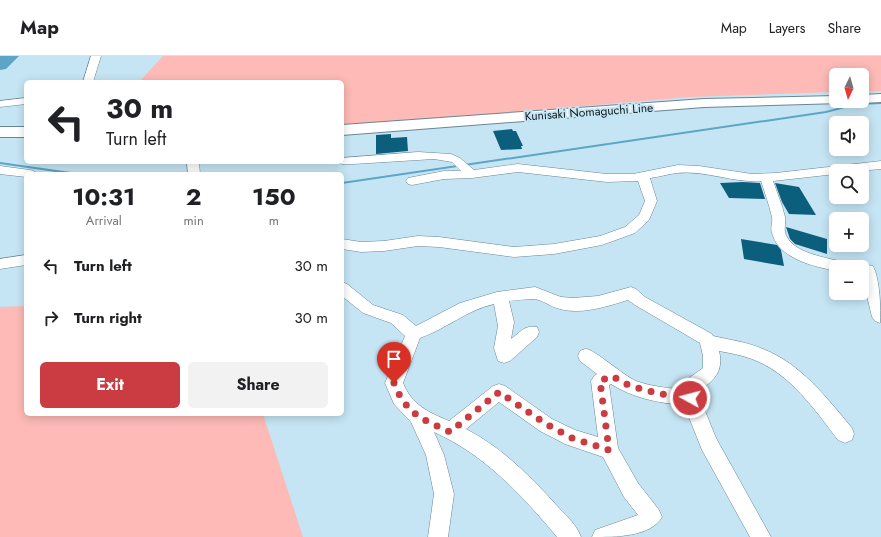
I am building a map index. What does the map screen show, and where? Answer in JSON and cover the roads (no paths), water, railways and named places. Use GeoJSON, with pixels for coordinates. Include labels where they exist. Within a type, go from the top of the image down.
{"type":"FeatureCollection","features":[{"type":"Feature","properties":{"kind":"main road"},"geometry":{"type":"LineString","coordinates":[[869,99],[881,98]]}},
{"type":"Feature","properties":{"kind":"main road","name":"Kunisaki Nomaguchi Line"},"geometry":{"type":"LineString","coordinates":[[344,130],[704,103],[829,100]]}},
{"type":"Feature","properties":{"kind":"main road"},"geometry":{"type":"LineString","coordinates":[[0,132],[24,132]]}},
{"type":"Feature","properties":{"kind":"street"},"geometry":{"type":"LineString","coordinates":[[89,80],[96,56]]}},
{"type":"Feature","properties":{"kind":"street"},"geometry":{"type":"LineString","coordinates":[[0,104],[24,102]]}},
{"type":"Feature","properties":{"kind":"street"},"geometry":{"type":"LineString","coordinates":[[344,161],[438,156],[455,159],[472,174]]}},
{"type":"Feature","properties":{"kind":"street"},"geometry":{"type":"LineString","coordinates":[[412,181],[518,168],[607,178],[632,178],[678,169],[699,170],[752,178],[881,165]]}},
{"type":"Feature","properties":{"kind":"street"},"geometry":{"type":"LineString","coordinates":[[0,170],[24,173]]}},
{"type":"Feature","properties":{"kind":"street"},"geometry":{"type":"LineString","coordinates":[[344,244],[384,246],[418,242],[439,242],[514,252],[554,249],[602,240],[630,230],[644,217],[651,201],[643,176]]}},
{"type":"Feature","properties":{"kind":"street"},"geometry":{"type":"LineString","coordinates":[[766,177],[779,221],[778,234],[788,246],[798,254],[818,263],[829,265]]}},
{"type":"Feature","properties":{"kind":"street"},"geometry":{"type":"LineString","coordinates":[[0,264],[24,260]]}},
{"type":"Feature","properties":{"kind":"street"},"geometry":{"type":"LineString","coordinates":[[869,274],[880,317]]}},
{"type":"Feature","properties":{"kind":"street"},"geometry":{"type":"LineString","coordinates":[[344,290],[368,309],[397,319],[414,334]]}},
{"type":"Feature","properties":{"kind":"street"},"geometry":{"type":"LineString","coordinates":[[572,537],[535,495],[503,465],[469,440],[418,416],[400,398],[394,383],[414,334],[429,329],[466,307],[500,297],[533,292],[542,294],[551,300],[564,304],[586,303],[631,293],[640,301],[706,339],[708,342],[758,354],[781,366],[808,389],[845,434]]}},
{"type":"Feature","properties":{"kind":"street"},"geometry":{"type":"LineString","coordinates":[[500,297],[506,327],[502,350],[504,356],[530,332]]}},
{"type":"Feature","properties":{"kind":"street"},"geometry":{"type":"LineString","coordinates":[[708,342],[712,362],[709,374],[688,388],[690,398],[709,444],[761,537]]}},
{"type":"Feature","properties":{"kind":"street"},"geometry":{"type":"LineString","coordinates":[[586,356],[612,376],[630,386],[661,394],[690,398]]}},
{"type":"Feature","properties":{"kind":"street"},"geometry":{"type":"LineString","coordinates":[[602,537],[647,522],[652,517],[631,490],[609,450],[600,381],[612,376]]}},
{"type":"Feature","properties":{"kind":"street"},"geometry":{"type":"LineString","coordinates":[[450,432],[499,392],[546,424],[572,438],[609,450]]}},
{"type":"Feature","properties":{"kind":"street"},"geometry":{"type":"LineString","coordinates":[[418,416],[435,455],[444,494],[438,537]]}},
{"type":"Feature","properties":{"kind":"waterway"},"geometry":{"type":"LineString","coordinates":[[0,65],[10,56]]}},
{"type":"Feature","properties":{"kind":"waterway"},"geometry":{"type":"LineString","coordinates":[[344,183],[826,112],[856,104],[881,103]]}},
{"type":"Feature","properties":{"kind":"waterway"},"geometry":{"type":"LineString","coordinates":[[0,163],[64,172]]}}]}
